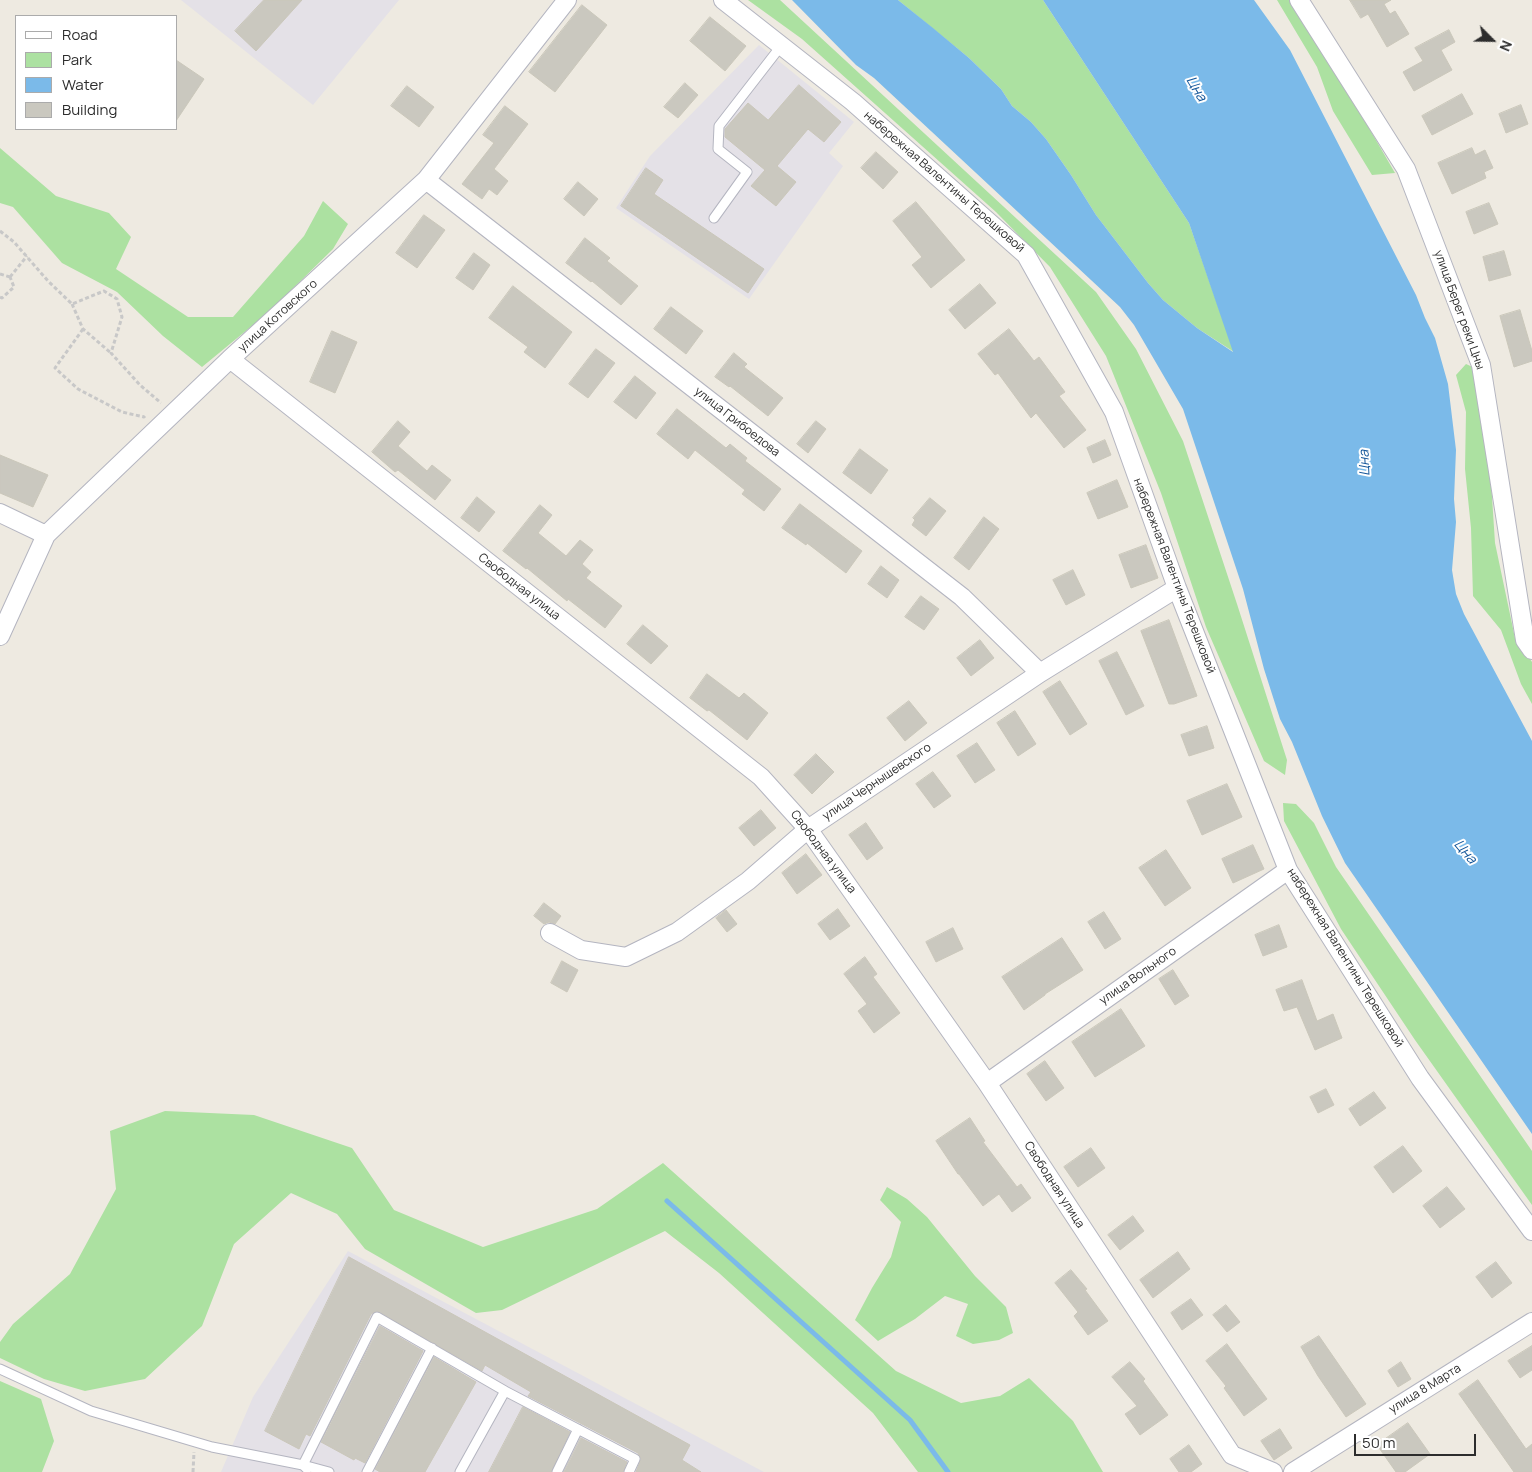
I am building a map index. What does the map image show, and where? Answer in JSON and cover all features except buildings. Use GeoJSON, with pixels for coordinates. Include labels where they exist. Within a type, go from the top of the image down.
{"type":"FeatureCollection","features":[{"type":"Feature","properties":{"kind":"street","name":"улица Котовского"},"geometry":{"type":"LineString","coordinates":[[0,636],[46,534],[167,409],[230,359],[426,180],[568,0]]}},
{"type":"Feature","properties":{"kind":"street","name":"набережная Валентины Терешковой"},"geometry":{"type":"LineString","coordinates":[[723,0],[853,102],[1026,254],[1114,412],[1177,588],[1288,870],[1420,1078],[1532,1231]]}},
{"type":"Feature","properties":{"kind":"street","name":"улица Берег реки Цны"},"geometry":{"type":"LineString","coordinates":[[1299,0],[1406,169],[1481,365],[1525,640],[1532,650]]}},
{"type":"Feature","properties":{"kind":"street","name":"улица Грибоедова"},"geometry":{"type":"LineString","coordinates":[[426,180],[962,597],[1040,673]]}},
{"type":"Feature","properties":{"kind":"street","name":"Свободная улица"},"geometry":{"type":"LineString","coordinates":[[230,359],[761,777],[808,829],[987,1083],[1232,1455],[1273,1472]]}},
{"type":"Feature","properties":{"kind":"street"},"geometry":{"type":"LineString","coordinates":[[0,513],[46,534]]}},
{"type":"Feature","properties":{"kind":"street","name":"улица Чернышевского"},"geometry":{"type":"LineString","coordinates":[[550,933],[581,950],[626,957],[677,932],[748,880],[808,829],[1040,673],[1177,588]]}},
{"type":"Feature","properties":{"kind":"street","name":"улица Вольного"},"geometry":{"type":"LineString","coordinates":[[987,1083],[1288,870]]}},
{"type":"Feature","properties":{"kind":"street","name":"улица 8 Марта"},"geometry":{"type":"LineString","coordinates":[[1293,1472],[1532,1322]]}},
{"type":"Feature","properties":{"kind":"lane"},"geometry":{"type":"LineString","coordinates":[[714,218],[747,172],[718,149],[719,126],[781,46]]}},
{"type":"Feature","properties":{"kind":"lane"},"geometry":{"type":"LineString","coordinates":[[306,1469],[377,1317],[505,1391],[635,1459],[629,1472]]}},
{"type":"Feature","properties":{"kind":"lane"},"geometry":{"type":"LineString","coordinates":[[367,1472],[432,1348]]}},
{"type":"Feature","properties":{"kind":"lane"},"geometry":{"type":"LineString","coordinates":[[0,1369],[91,1411],[212,1447],[306,1469],[329,1472]]}},
{"type":"Feature","properties":{"kind":"lane"},"geometry":{"type":"LineString","coordinates":[[460,1472],[505,1391]]}},
{"type":"Feature","properties":{"kind":"lane"},"geometry":{"type":"LineString","coordinates":[[558,1472],[578,1429]]}},
{"type":"Feature","properties":{"kind":"path"},"geometry":{"type":"LineString","coordinates":[[0,231],[14,242],[48,281],[72,304],[83,329],[111,353],[140,385],[167,409]]}},
{"type":"Feature","properties":{"kind":"path"},"geometry":{"type":"LineString","coordinates":[[10,277],[27,256]]}},
{"type":"Feature","properties":{"kind":"path"},"geometry":{"type":"LineString","coordinates":[[0,274],[10,277],[14,286],[2,298],[0,297]]}},
{"type":"Feature","properties":{"kind":"path"},"geometry":{"type":"LineString","coordinates":[[72,304],[104,291],[117,299],[122,317],[111,353]]}},
{"type":"Feature","properties":{"kind":"path"},"geometry":{"type":"LineString","coordinates":[[83,329],[55,368],[78,388],[122,412],[144,417],[150,413]]}},
{"type":"Feature","properties":{"kind":"path"},"geometry":{"type":"LineString","coordinates":[[155,408],[167,409]]}},
{"type":"Feature","properties":{"kind":"path"},"geometry":{"type":"LineString","coordinates":[[193,1472],[195,1442]]}},
{"type":"Feature","properties":{"kind":"shaded area"},"geometry":{"type":"Polygon","coordinates":[[[181,0],[399,0],[313,105],[181,0]]]}},
{"type":"Feature","properties":{"kind":"shaded area"},"geometry":{"type":"Polygon","coordinates":[[[759,45],[854,122],[829,153],[843,166],[749,299],[616,208],[650,156],[759,45]]]}},
{"type":"Feature","properties":{"kind":"shaded area"},"geometry":{"type":"Polygon","coordinates":[[[348,1251],[764,1472],[221,1472],[253,1397],[348,1251]]]}},
{"type":"Feature","properties":{"kind":"green space"},"geometry":{"type":"Polygon","coordinates":[[[748,0],[780,0],[1096,292],[1136,349],[1183,441],[1287,760],[1285,775],[1264,761],[1206,627],[1161,493],[1106,356],[1050,267],[996,212],[802,39],[748,0]]]}},
{"type":"Feature","properties":{"kind":"green space"},"geometry":{"type":"Polygon","coordinates":[[[898,0],[1043,0],[1189,223],[1234,352],[1197,328],[1163,300],[1096,215],[1046,139],[1031,122],[1012,106],[1001,89],[969,58],[898,0]]]}},
{"type":"Feature","properties":{"kind":"green space"},"geometry":{"type":"Polygon","coordinates":[[[1277,0],[1291,0],[1336,71],[1395,173],[1372,175],[1333,111],[1317,67],[1277,0]]]}},
{"type":"Feature","properties":{"kind":"green space"},"geometry":{"type":"Polygon","coordinates":[[[0,148],[56,196],[109,213],[131,237],[116,269],[188,317],[233,317],[304,236],[323,201],[348,224],[333,249],[270,311],[202,367],[163,336],[117,292],[62,263],[13,207],[0,203],[0,148]]]}},
{"type":"Feature","properties":{"kind":"green space"},"geometry":{"type":"Polygon","coordinates":[[[1466,364],[1477,369],[1490,466],[1495,543],[1515,638],[1532,662],[1532,704],[1521,684],[1501,630],[1473,596],[1471,528],[1465,469],[1466,412],[1456,375],[1466,364]]]}},
{"type":"Feature","properties":{"kind":"green space"},"geometry":{"type":"Polygon","coordinates":[[[1283,803],[1296,804],[1314,823],[1336,867],[1532,1151],[1532,1205],[1415,1040],[1341,929],[1284,821],[1283,803]]]}},
{"type":"Feature","properties":{"kind":"green space"},"geometry":{"type":"Polygon","coordinates":[[[165,1111],[254,1115],[352,1148],[394,1210],[483,1247],[597,1209],[663,1163],[896,1371],[961,1403],[1000,1396],[1029,1378],[1073,1421],[1103,1472],[918,1472],[873,1413],[719,1273],[665,1231],[502,1310],[476,1313],[365,1249],[337,1214],[291,1193],[234,1244],[202,1326],[145,1379],[85,1391],[44,1379],[0,1358],[0,1342],[13,1324],[70,1274],[116,1189],[110,1131],[165,1111]]]}},
{"type":"Feature","properties":{"kind":"green space"},"geometry":{"type":"Polygon","coordinates":[[[887,1187],[907,1199],[927,1217],[975,1276],[1006,1307],[1013,1333],[999,1340],[973,1344],[956,1336],[968,1304],[945,1296],[915,1319],[878,1341],[855,1320],[891,1257],[901,1222],[880,1200],[887,1187]]]}},
{"type":"Feature","properties":{"kind":"green space"},"geometry":{"type":"Polygon","coordinates":[[[0,1381],[41,1399],[54,1441],[42,1472],[0,1472],[0,1381]]]}},
{"type":"Feature","properties":{"kind":"water","name":"Цна"},"geometry":{"type":"Polygon","coordinates":[[[792,0],[898,0],[969,58],[1001,89],[1012,106],[1031,122],[1046,139],[1096,215],[1163,300],[1197,328],[1233,352],[1189,223],[1043,0],[1254,0],[1290,50],[1416,295],[1435,338],[1448,384],[1456,450],[1454,499],[1456,522],[1452,570],[1456,594],[1464,614],[1532,741],[1532,1134],[1345,863],[1322,816],[1292,742],[1280,719],[1264,669],[1243,589],[1183,409],[1134,325],[1120,307],[874,78],[856,65],[792,0]]]}},
{"type":"Feature","properties":{"kind":"waterway"},"geometry":{"type":"LineString","coordinates":[[667,1201],[910,1420],[948,1472]]}}]}
